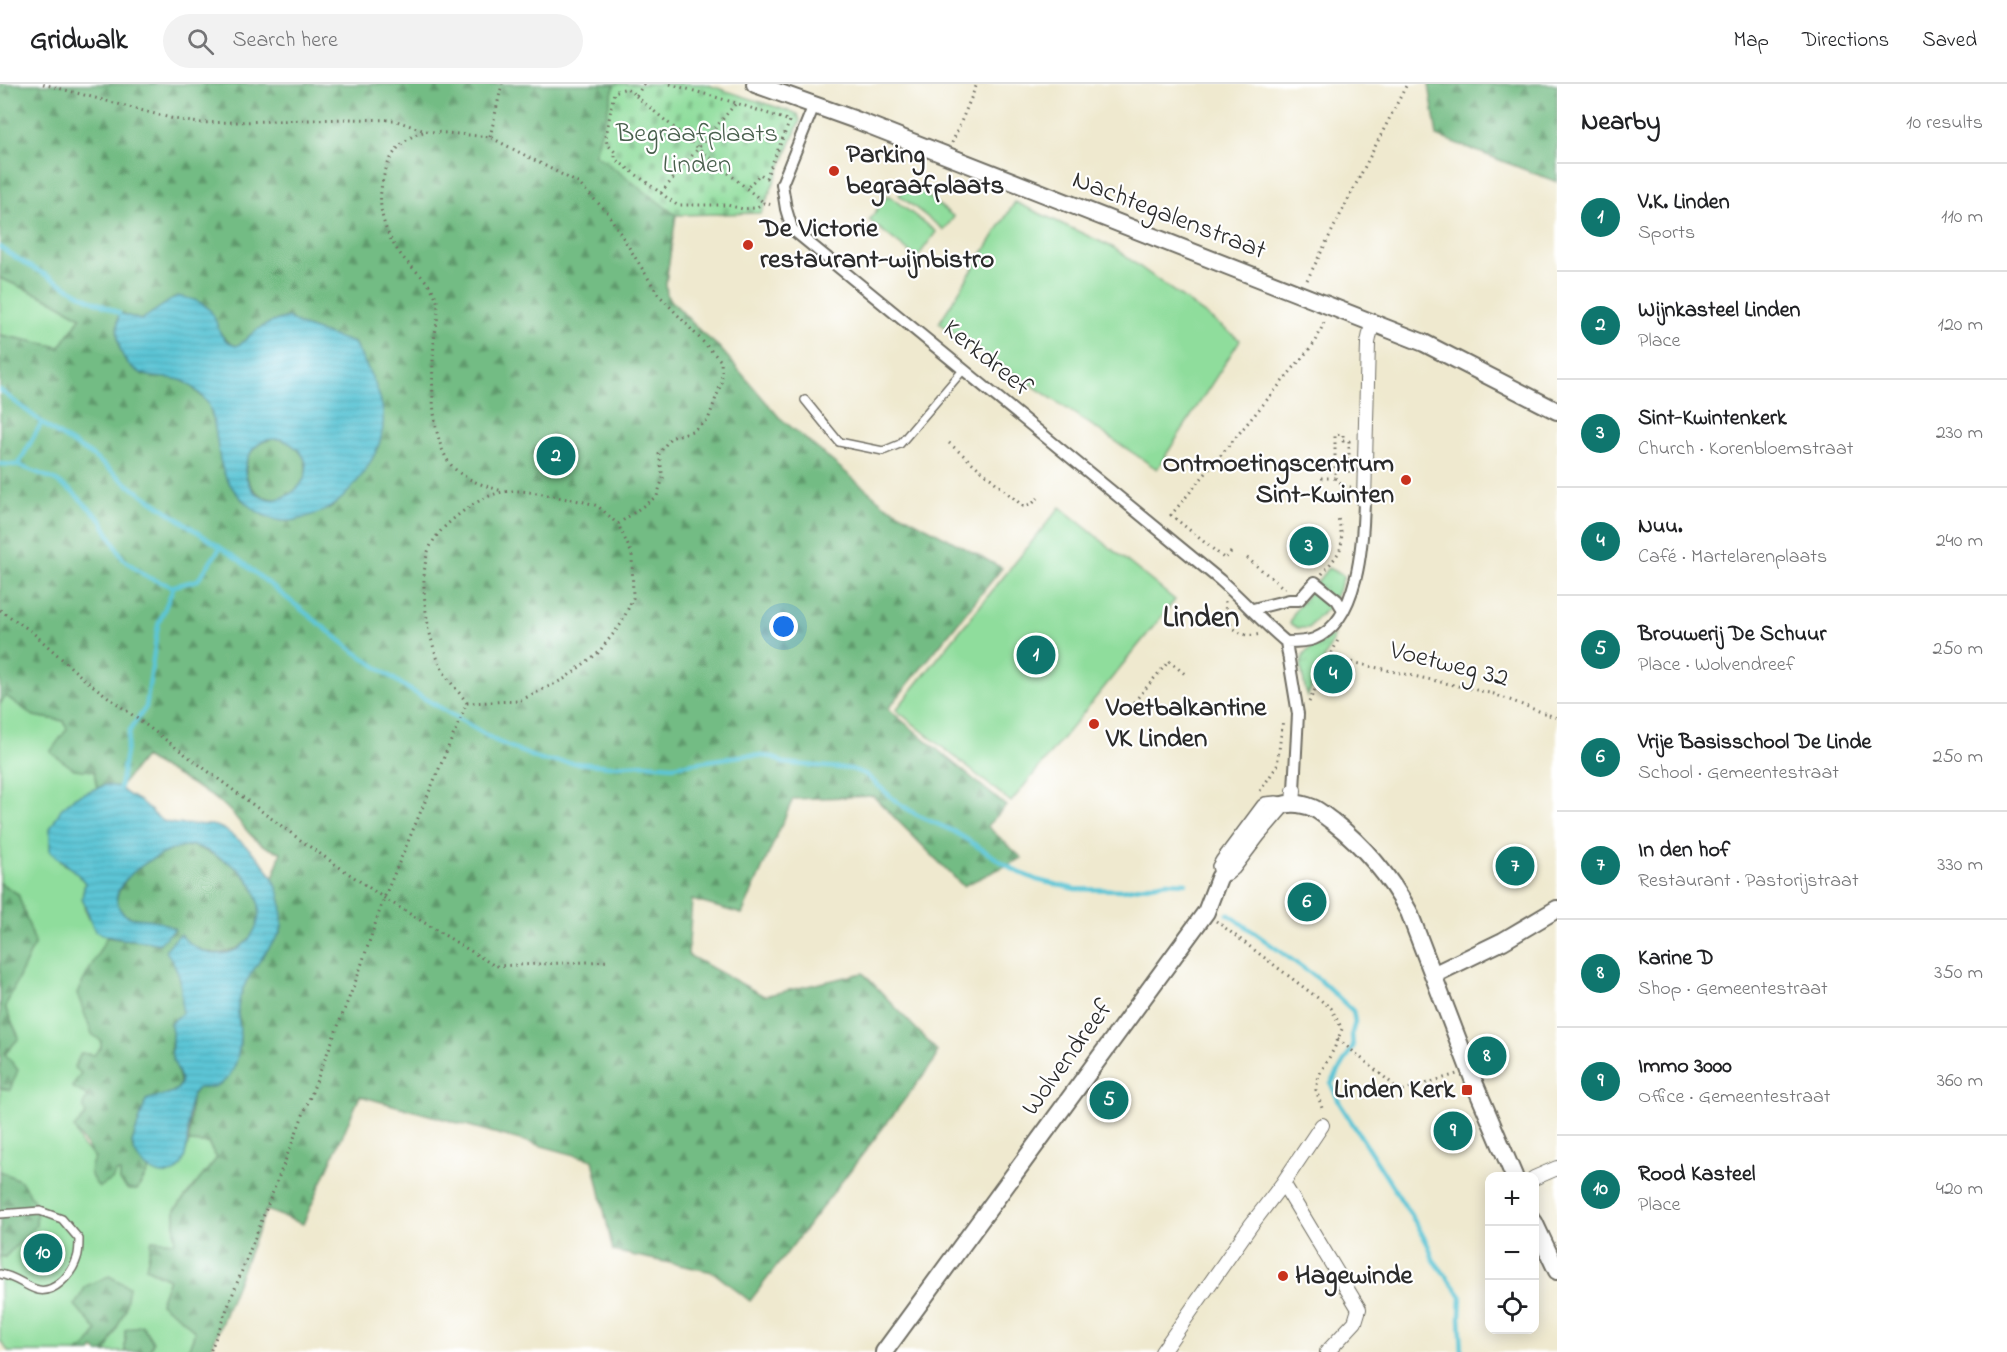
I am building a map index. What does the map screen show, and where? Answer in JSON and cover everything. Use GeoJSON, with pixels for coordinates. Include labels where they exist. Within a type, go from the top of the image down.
{"type":"FeatureCollection","features":[{"type":"Feature","properties":{"kind":"street","name":"Nachtegalenstraat"},"geometry":{"type":"LineString","coordinates":[[755,84],[946,156],[1446,353],[1557,411]]}},
{"type":"Feature","properties":{"kind":"street","name":"Kerkdreef"},"geometry":{"type":"LineString","coordinates":[[814,105],[782,184],[792,229],[1220,580],[1286,642]]}},
{"type":"Feature","properties":{"kind":"street"},"geometry":{"type":"LineString","coordinates":[[1372,323],[1368,343],[1363,541],[1354,584],[1343,610],[1331,627],[1311,640],[1286,642],[1298,714],[1292,799],[1314,808],[1337,825],[1386,874],[1409,912],[1512,1172]]}},
{"type":"Feature","properties":{"kind":"street"},"geometry":{"type":"LineString","coordinates":[[1252,609],[1289,600],[1299,600],[1315,582],[1337,600],[1343,610]]}},
{"type":"Feature","properties":{"kind":"street","name":"Wolvendreef"},"geometry":{"type":"LineString","coordinates":[[884,1352],[1206,912],[1219,878],[1266,814],[1276,806],[1292,799]]}},
{"type":"Feature","properties":{"kind":"street"},"geometry":{"type":"LineString","coordinates":[[1433,975],[1503,941],[1557,909]]}},
{"type":"Feature","properties":{"kind":"street"},"geometry":{"type":"LineString","coordinates":[[1162,1352],[1251,1225],[1283,1184],[1322,1125]]}},
{"type":"Feature","properties":{"kind":"street"},"geometry":{"type":"LineString","coordinates":[[1539,1176],[1557,1168]]}},
{"type":"Feature","properties":{"kind":"street"},"geometry":{"type":"LineString","coordinates":[[1283,1184],[1359,1309],[1354,1322],[1327,1352]]}},
{"type":"Feature","properties":{"kind":"street"},"geometry":{"type":"LineString","coordinates":[[1536,1226],[1557,1271]]}},
{"type":"Feature","properties":{"kind":"lane"},"geometry":{"type":"LineString","coordinates":[[805,400],[839,442],[883,451],[900,444],[964,369]]}},
{"type":"Feature","properties":{"kind":"lane"},"geometry":{"type":"LineString","coordinates":[[0,1214],[40,1211],[62,1220],[79,1239],[77,1258],[66,1277],[52,1288],[38,1290],[0,1274]]}},
{"type":"Feature","properties":{"kind":"path"},"geometry":{"type":"LineString","coordinates":[[43,84],[174,119],[198,123],[394,120],[425,131],[490,137],[578,183],[607,212],[658,294],[721,361],[722,381],[708,420],[692,431],[670,438],[659,454],[663,478],[657,496],[618,524]]}},
{"type":"Feature","properties":{"kind":"path"},"geometry":{"type":"LineString","coordinates":[[490,137],[502,84]]}},
{"type":"Feature","properties":{"kind":"path"},"geometry":{"type":"LineString","coordinates":[[636,96],[644,84]]}},
{"type":"Feature","properties":{"kind":"path"},"geometry":{"type":"LineString","coordinates":[[670,84],[790,121],[766,178],[760,174],[746,189]]}},
{"type":"Feature","properties":{"kind":"path"},"geometry":{"type":"LineString","coordinates":[[946,156],[977,84]]}},
{"type":"Feature","properties":{"kind":"path"},"geometry":{"type":"LineString","coordinates":[[1300,295],[1407,84]]}},
{"type":"Feature","properties":{"kind":"path"},"geometry":{"type":"LineString","coordinates":[[764,203],[755,208],[743,209],[727,205],[678,205],[615,159],[615,152],[608,144],[606,137],[615,92],[627,88],[764,203],[786,209]]}},
{"type":"Feature","properties":{"kind":"path"},"geometry":{"type":"LineString","coordinates":[[661,193],[736,103]]}},
{"type":"Feature","properties":{"kind":"path"},"geometry":{"type":"LineString","coordinates":[[425,131],[408,137],[391,156],[381,182],[380,203],[384,227],[401,255],[425,278],[437,302],[432,388],[437,430],[444,454],[456,470],[481,485],[502,491],[529,491],[596,506],[618,524],[632,554],[633,598],[621,624],[598,653],[564,679],[519,701],[467,703]]}},
{"type":"Feature","properties":{"kind":"path"},"geometry":{"type":"LineString","coordinates":[[1231,552],[1225,559],[1171,515],[1316,341],[1328,313]]}},
{"type":"Feature","properties":{"kind":"path"},"geometry":{"type":"LineString","coordinates":[[1321,478],[1335,478],[1335,435],[1343,434],[1343,441],[1349,441],[1349,477],[1364,477]]}},
{"type":"Feature","properties":{"kind":"path"},"geometry":{"type":"LineString","coordinates":[[949,443],[1023,506],[1032,504],[1038,498]]}},
{"type":"Feature","properties":{"kind":"path"},"geometry":{"type":"LineString","coordinates":[[467,703],[444,673],[433,644],[427,618],[424,570],[429,550],[439,533],[453,519],[474,504],[502,491]]}},
{"type":"Feature","properties":{"kind":"path"},"geometry":{"type":"LineString","coordinates":[[1315,582],[1342,549],[1343,535],[1338,518]]}},
{"type":"Feature","properties":{"kind":"path"},"geometry":{"type":"LineString","coordinates":[[1247,558],[1299,600]]}},
{"type":"Feature","properties":{"kind":"path"},"geometry":{"type":"LineString","coordinates":[[1220,580],[1226,602],[1225,612],[1236,631],[1251,636],[1264,633]]}},
{"type":"Feature","properties":{"kind":"path"},"geometry":{"type":"LineString","coordinates":[[0,610],[31,632],[84,679],[303,842],[384,898],[495,966],[610,961]]}},
{"type":"Feature","properties":{"kind":"path","name":"Voetweg 32"},"geometry":{"type":"LineString","coordinates":[[1298,714],[1307,706],[1329,657],[1494,693],[1557,718]]}},
{"type":"Feature","properties":{"kind":"path"},"geometry":{"type":"LineString","coordinates":[[1134,702],[1169,661],[1186,675]]}},
{"type":"Feature","properties":{"kind":"path"},"geometry":{"type":"LineString","coordinates":[[210,1352],[358,975],[384,898],[467,703]]}},
{"type":"Feature","properties":{"kind":"path"},"geometry":{"type":"LineString","coordinates":[[1259,792],[1277,766],[1284,712]]}},
{"type":"Feature","properties":{"kind":"path"},"geometry":{"type":"LineString","coordinates":[[1206,912],[1331,1008],[1342,1029],[1334,1049],[1318,1075],[1316,1090],[1324,1113],[1322,1125]]}},
{"type":"Feature","properties":{"kind":"path"},"geometry":{"type":"LineString","coordinates":[[1338,1039],[1401,1091],[1470,1070]]}},
{"type":"Feature","properties":{"kind":"green space"},"geometry":{"type":"Polygon","coordinates":[[[0,84],[615,84],[595,154],[676,215],[666,283],[667,296],[701,332],[719,347],[779,417],[885,505],[1002,568],[888,709],[1006,806],[987,826],[1022,858],[963,886],[873,796],[793,799],[742,914],[692,900],[688,955],[764,996],[863,973],[937,1051],[935,1060],[750,1301],[713,1272],[613,1251],[593,1160],[360,1096],[303,1224],[266,1210],[210,1352],[181,1352],[189,1348],[195,1332],[185,1321],[160,1303],[169,1279],[146,1268],[152,1240],[175,1242],[175,1210],[217,1158],[208,1143],[189,1142],[191,1097],[198,1088],[218,1084],[227,1078],[236,1060],[240,1044],[238,1012],[240,994],[282,905],[273,878],[281,852],[261,844],[229,810],[212,796],[144,757],[120,787],[105,785],[97,788],[94,771],[74,769],[50,752],[67,729],[64,721],[34,716],[6,696],[0,704],[0,335],[60,347],[81,317],[53,301],[0,278],[0,84]],[[177,296],[141,320],[119,313],[118,341],[125,354],[143,375],[179,379],[189,384],[209,404],[218,439],[221,463],[242,500],[320,512],[332,507],[359,477],[354,343],[300,325],[288,317],[263,326],[236,346],[222,335],[209,308],[177,296]]]}},
{"type":"Feature","properties":{"kind":"green space","name":"Begraafplaats Linden"},"geometry":{"type":"Polygon","coordinates":[[[615,84],[705,84],[798,114],[800,121],[761,213],[676,215],[595,154],[615,84]]]}},
{"type":"Feature","properties":{"kind":"green space"},"geometry":{"type":"Polygon","coordinates":[[[1429,84],[1557,84],[1557,182],[1437,136],[1429,84]]]}},
{"type":"Feature","properties":{"kind":"green space"},"geometry":{"type":"Polygon","coordinates":[[[909,182],[954,217],[944,230],[899,195],[909,182]]]}},
{"type":"Feature","properties":{"kind":"green space"},"geometry":{"type":"Polygon","coordinates":[[[888,195],[936,232],[917,258],[869,220],[888,195]]]}},
{"type":"Feature","properties":{"kind":"green space"},"geometry":{"type":"Polygon","coordinates":[[[1015,202],[1114,248],[1240,340],[1157,469],[939,323],[1015,202]]]}},
{"type":"Feature","properties":{"kind":"green space"},"geometry":{"type":"Polygon","coordinates":[[[0,278],[53,301],[81,317],[60,347],[0,335],[0,278]]]}},
{"type":"Feature","properties":{"kind":"green space"},"geometry":{"type":"Polygon","coordinates":[[[276,439],[293,444],[301,452],[306,469],[301,486],[293,494],[276,499],[259,494],[251,486],[246,469],[251,452],[259,444],[276,439]]]}},
{"type":"Feature","properties":{"kind":"green space"},"geometry":{"type":"Polygon","coordinates":[[[1060,507],[1175,600],[1011,802],[896,710],[1060,507]]]}},
{"type":"Feature","properties":{"kind":"green space"},"geometry":{"type":"Polygon","coordinates":[[[1328,568],[1344,576],[1332,603],[1309,628],[1298,628],[1290,624],[1294,612],[1328,568]]]}},
{"type":"Feature","properties":{"kind":"green space"},"geometry":{"type":"Polygon","coordinates":[[[1335,635],[1307,697],[1301,664],[1303,657],[1312,647],[1335,635]]]}},
{"type":"Feature","properties":{"kind":"green space"},"geometry":{"type":"Polygon","coordinates":[[[6,696],[34,716],[64,721],[68,729],[74,768],[94,771],[97,788],[75,797],[61,862],[78,873],[85,883],[82,898],[85,910],[95,931],[107,937],[77,993],[101,1041],[101,1048],[94,1055],[81,1053],[81,1073],[88,1096],[86,1115],[76,1131],[82,1146],[116,1172],[120,1172],[120,1181],[128,1190],[137,1190],[149,1170],[167,1174],[177,1169],[184,1158],[189,1142],[208,1143],[217,1158],[175,1210],[175,1242],[152,1240],[146,1268],[169,1279],[160,1303],[185,1321],[195,1332],[189,1348],[181,1352],[149,1352],[153,1342],[125,1330],[125,1352],[106,1352],[125,1310],[97,1331],[86,1347],[78,1352],[9,1352],[0,1341],[0,1256],[5,1257],[21,1181],[0,1171],[0,1088],[5,1054],[19,1037],[5,1007],[35,943],[18,894],[0,883],[0,704],[6,696]]]}},
{"type":"Feature","properties":{"kind":"green space"},"geometry":{"type":"Polygon","coordinates":[[[193,846],[230,864],[248,880],[257,896],[259,912],[256,927],[249,939],[237,948],[223,953],[207,952],[189,944],[174,961],[179,973],[183,996],[181,1016],[171,1042],[180,1083],[177,1089],[169,1094],[146,1100],[132,1143],[133,1150],[149,1170],[137,1190],[128,1189],[120,1181],[120,1172],[116,1172],[112,1180],[99,1187],[91,1173],[91,1166],[95,1158],[74,1128],[86,1115],[83,1105],[88,1096],[72,1087],[81,1073],[74,1068],[81,1053],[94,1055],[101,1048],[101,1041],[92,1034],[77,993],[107,937],[159,944],[138,919],[124,915],[118,908],[116,899],[126,880],[144,863],[163,853],[193,846]]]}},
{"type":"Feature","properties":{"kind":"green space"},"geometry":{"type":"Polygon","coordinates":[[[0,883],[18,894],[35,943],[5,1007],[19,1038],[5,1054],[18,1070],[10,1090],[0,1088],[0,883]]]}},
{"type":"Feature","properties":{"kind":"green space"},"geometry":{"type":"Polygon","coordinates":[[[0,1171],[21,1181],[37,1206],[36,1226],[5,1257],[0,1256],[0,1171]]]}},
{"type":"Feature","properties":{"kind":"green space"},"geometry":{"type":"Polygon","coordinates":[[[109,1276],[129,1287],[125,1310],[106,1352],[98,1352],[94,1349],[91,1352],[78,1352],[86,1346],[97,1331],[75,1305],[86,1286],[109,1276]]]}},
{"type":"Feature","properties":{"kind":"green space"},"geometry":{"type":"Polygon","coordinates":[[[142,1325],[153,1342],[149,1352],[125,1352],[125,1330],[142,1325]]]}},
{"type":"Feature","properties":{"kind":"water"},"geometry":{"type":"Polygon","coordinates":[[[177,296],[201,303],[208,308],[215,318],[220,333],[236,346],[263,326],[288,317],[300,325],[354,343],[370,373],[381,401],[383,430],[371,461],[354,486],[329,508],[296,520],[278,520],[256,511],[230,485],[219,457],[212,413],[204,398],[186,382],[149,376],[135,370],[123,357],[118,340],[119,313],[141,320],[177,296]],[[281,439],[267,440],[257,445],[247,460],[245,471],[255,492],[268,499],[282,497],[295,490],[304,479],[306,465],[299,451],[281,439]]]}},
{"type":"Feature","properties":{"kind":"water"},"geometry":{"type":"Polygon","coordinates":[[[105,785],[120,787],[166,822],[213,826],[228,832],[249,848],[266,868],[273,878],[281,903],[282,927],[280,932],[252,972],[239,1001],[240,1039],[234,1067],[224,1081],[214,1087],[198,1088],[192,1095],[185,1156],[181,1166],[173,1173],[153,1172],[141,1162],[132,1143],[146,1100],[173,1092],[180,1085],[181,1080],[172,1057],[170,1024],[182,1013],[181,987],[175,965],[165,950],[180,934],[201,950],[220,954],[238,949],[251,936],[258,919],[258,899],[247,879],[226,861],[197,847],[182,847],[152,859],[138,868],[126,879],[119,890],[117,902],[126,915],[156,921],[175,929],[159,944],[119,939],[95,931],[82,898],[85,883],[50,851],[50,829],[61,809],[75,797],[105,785]]]}},
{"type":"Feature","properties":{"kind":"waterway"},"geometry":{"type":"LineString","coordinates":[[0,247],[85,297],[119,313]]}},
{"type":"Feature","properties":{"kind":"waterway"},"geometry":{"type":"LineString","coordinates":[[0,390],[53,431],[90,454],[130,486],[239,560],[351,649],[407,688],[496,741],[541,760],[610,766],[644,764],[673,766],[748,755],[773,757],[783,763],[851,769],[865,774],[897,802],[917,815],[955,832],[1016,871],[1037,880],[1075,889],[1123,890],[1167,882],[1186,883]]}},
{"type":"Feature","properties":{"kind":"waterway"},"geometry":{"type":"LineString","coordinates":[[18,465],[42,422]]}},
{"type":"Feature","properties":{"kind":"waterway"},"geometry":{"type":"LineString","coordinates":[[0,464],[18,465],[53,479],[73,492],[101,520],[123,559],[147,577],[171,586]]}},
{"type":"Feature","properties":{"kind":"waterway"},"geometry":{"type":"LineString","coordinates":[[120,787],[130,730],[146,707],[158,625],[174,586],[198,580],[220,548]]}},
{"type":"Feature","properties":{"kind":"waterway"},"geometry":{"type":"LineString","coordinates":[[1228,914],[1320,980],[1353,1011],[1355,1022],[1352,1033],[1353,1047],[1331,1084],[1340,1104],[1419,1228],[1433,1259],[1461,1296],[1462,1352]]}},
{"type":"Feature","properties":{"kind":"place","name":"Parking begraafplaats"},"geometry":{"type":"Point","coordinates":[834,171]}},
{"type":"Feature","properties":{"kind":"place","name":"De Victorie restaurant-wijnbistro"},"geometry":{"type":"Point","coordinates":[748,245]}},
{"type":"Feature","properties":{"kind":"place","name":"Wijnkasteel Linden"},"geometry":{"type":"Point","coordinates":[556,456]}},
{"type":"Feature","properties":{"kind":"place","name":"Ontmoetingscentrum Sint-Kwinten"},"geometry":{"type":"Point","coordinates":[1406,480]}},
{"type":"Feature","properties":{"kind":"place","name":"Sint-Kwintenkerk"},"geometry":{"type":"Point","coordinates":[1309,546]}},
{"type":"Feature","properties":{"kind":"place","name":"V.K. Linden"},"geometry":{"type":"Point","coordinates":[1036,655]}},
{"type":"Feature","properties":{"kind":"place","name":"Nuu."},"geometry":{"type":"Point","coordinates":[1333,674]}},
{"type":"Feature","properties":{"kind":"place","name":"Voetbalkantine VK Linden"},"geometry":{"type":"Point","coordinates":[1094,724]}},
{"type":"Feature","properties":{"kind":"place","name":"In den hof"},"geometry":{"type":"Point","coordinates":[1515,866]}},
{"type":"Feature","properties":{"kind":"place","name":"Vrije Basisschool De Linde"},"geometry":{"type":"Point","coordinates":[1307,902]}},
{"type":"Feature","properties":{"kind":"place","name":"Karine D"},"geometry":{"type":"Point","coordinates":[1487,1056]}},
{"type":"Feature","properties":{"kind":"place","name":"Linden Kerk"},"geometry":{"type":"Point","coordinates":[1467,1090]}},
{"type":"Feature","properties":{"kind":"place","name":"Brouwerij De Schuur"},"geometry":{"type":"Point","coordinates":[1109,1100]}},
{"type":"Feature","properties":{"kind":"place","name":"Immo 3000"},"geometry":{"type":"Point","coordinates":[1453,1131]}},
{"type":"Feature","properties":{"kind":"place","name":"Rood Kasteel"},"geometry":{"type":"Point","coordinates":[43,1253]}},
{"type":"Feature","properties":{"kind":"place","name":"Hagewinde"},"geometry":{"type":"Point","coordinates":[1283,1276]}},
{"type":"Feature","properties":{"kind":"district","name":"Linden"},"geometry":{"type":"Point","coordinates":[1201,619]}}]}
